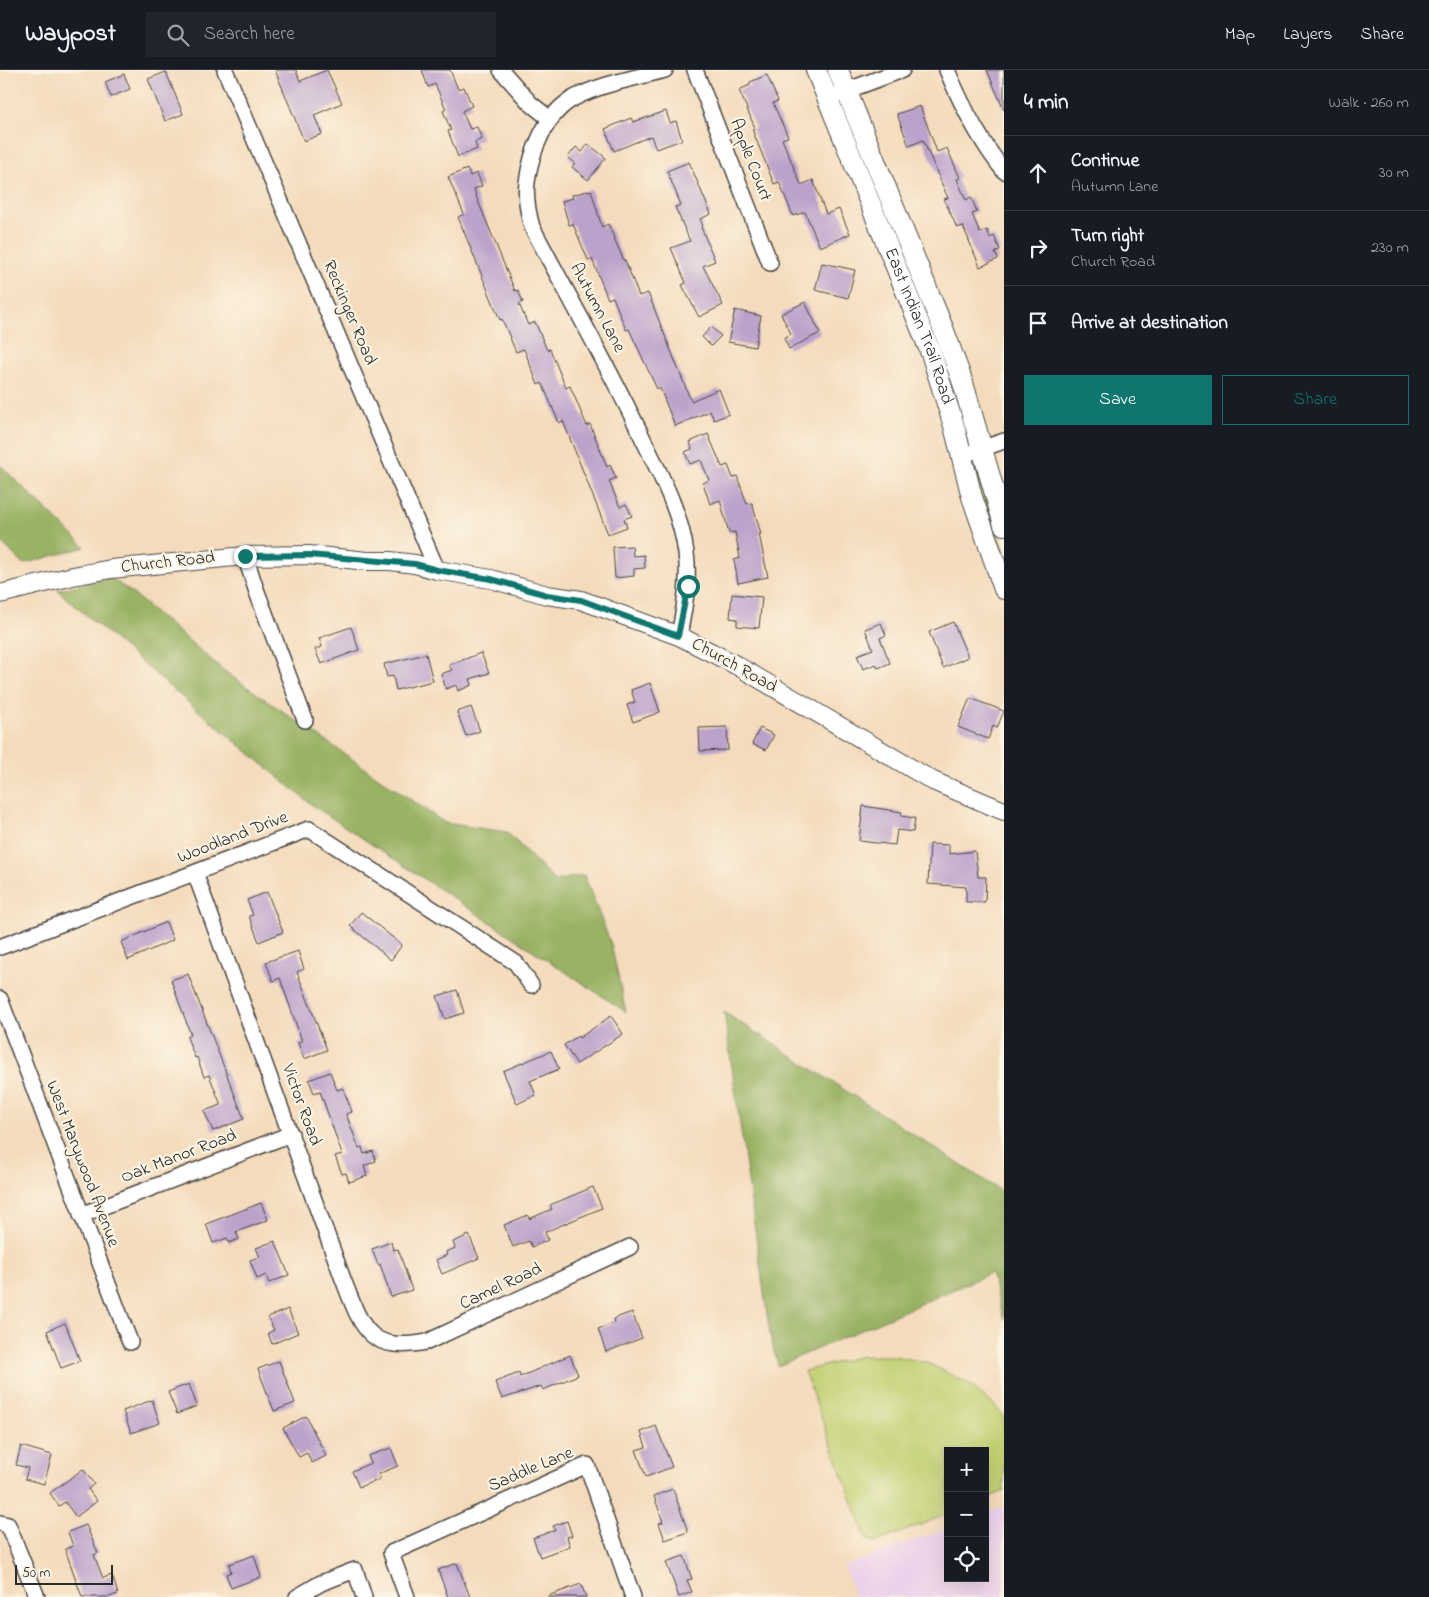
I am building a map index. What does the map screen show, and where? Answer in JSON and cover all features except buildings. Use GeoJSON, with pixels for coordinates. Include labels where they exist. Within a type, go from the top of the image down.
{"type":"FeatureCollection","features":[{"type":"Feature","properties":{"kind":"main road","name":"East Indian Trail Road"},"geometry":{"type":"LineString","coordinates":[[816,70],[931,353],[962,456],[972,498],[1004,589]]}},
{"type":"Feature","properties":{"kind":"main road","name":"East Indian Trail Road"},"geometry":{"type":"LineString","coordinates":[[838,70],[943,328],[963,383],[1004,525]]}},
{"type":"Feature","properties":{"kind":"street","name":"Reckinger Road"},"geometry":{"type":"LineString","coordinates":[[225,70],[437,570]]}},
{"type":"Feature","properties":{"kind":"street"},"geometry":{"type":"LineString","coordinates":[[501,70],[530,103],[550,119]]}},
{"type":"Feature","properties":{"kind":"street","name":"Autumn Lane"},"geometry":{"type":"LineString","coordinates":[[665,70],[596,88],[572,99],[550,119],[531,160],[527,183],[527,205],[532,228],[624,398],[660,473],[681,526],[687,554],[688,586],[678,636]]}},
{"type":"Feature","properties":{"kind":"street","name":"Apple Court"},"geometry":{"type":"LineString","coordinates":[[696,70],[770,263]]}},
{"type":"Feature","properties":{"kind":"street"},"geometry":{"type":"LineString","coordinates":[[827,98],[902,70]]}},
{"type":"Feature","properties":{"kind":"street"},"geometry":{"type":"LineString","coordinates":[[947,70],[967,116],[992,156],[1004,171]]}},
{"type":"Feature","properties":{"kind":"street"},"geometry":{"type":"LineString","coordinates":[[962,456],[1004,441]]}},
{"type":"Feature","properties":{"kind":"street","name":"Church Road"},"geometry":{"type":"LineString","coordinates":[[0,594],[73,576],[111,569],[245,556],[309,555],[368,561],[390,561],[491,579],[547,595],[581,600],[678,636],[736,665],[933,781],[1004,812]]}},
{"type":"Feature","properties":{"kind":"street"},"geometry":{"type":"LineString","coordinates":[[245,556],[305,720]]}},
{"type":"Feature","properties":{"kind":"street","name":"Woodland Drive"},"geometry":{"type":"LineString","coordinates":[[0,947],[309,829],[516,963],[530,985]]}},
{"type":"Feature","properties":{"kind":"street","name":"Victor Road"},"geometry":{"type":"LineString","coordinates":[[195,872],[356,1314],[367,1330],[384,1342]]}},
{"type":"Feature","properties":{"kind":"street","name":"West Marywood Avenue"},"geometry":{"type":"LineString","coordinates":[[0,999],[80,1215],[130,1342]]}},
{"type":"Feature","properties":{"kind":"street","name":"Oak Manor Road"},"geometry":{"type":"LineString","coordinates":[[80,1215],[291,1134]]}},
{"type":"Feature","properties":{"kind":"street","name":"Camel Road"},"geometry":{"type":"LineString","coordinates":[[384,1342],[392,1345],[407,1346],[427,1342],[630,1247]]}},
{"type":"Feature","properties":{"kind":"street","name":"Saddle Lane"},"geometry":{"type":"LineString","coordinates":[[407,1597],[391,1553],[587,1465],[634,1597]]}},
{"type":"Feature","properties":{"kind":"street"},"geometry":{"type":"LineString","coordinates":[[4,1524],[37,1597]]}},
{"type":"Feature","properties":{"kind":"street"},"geometry":{"type":"LineString","coordinates":[[297,1597],[321,1583],[355,1570],[364,1597]]}},
{"type":"Feature","properties":{"kind":"shaded area"},"geometry":{"type":"Polygon","coordinates":[[[1004,1507],[1004,1597],[855,1597],[844,1566],[944,1529],[944,1582],[989,1582],[989,1513],[1004,1507]]]}},
{"type":"Feature","properties":{"kind":"green space"},"geometry":{"type":"Polygon","coordinates":[[[0,465],[85,547],[23,564],[0,541],[0,465]]]}},
{"type":"Feature","properties":{"kind":"green space"},"geometry":{"type":"Polygon","coordinates":[[[978,467],[1004,553],[1004,563],[974,474],[978,467]]]}},
{"type":"Feature","properties":{"kind":"green space"},"geometry":{"type":"Polygon","coordinates":[[[111,578],[131,592],[227,673],[445,823],[507,832],[555,881],[584,875],[611,944],[626,1012],[312,805],[57,590],[111,578]]]}},
{"type":"Feature","properties":{"kind":"green space"},"geometry":{"type":"Polygon","coordinates":[[[724,1012],[1004,1193],[1004,1319],[991,1273],[778,1366],[770,1335],[724,1012]]]}},
{"type":"Feature","properties":{"kind":"green space"},"geometry":{"type":"Polygon","coordinates":[[[861,1356],[895,1356],[928,1363],[969,1384],[994,1405],[1004,1417],[1004,1491],[989,1497],[989,1447],[944,1447],[944,1516],[874,1543],[866,1538],[804,1371],[861,1356]]]}},
{"type":"Feature","properties":{"kind":"route"},"geometry":{"type":"LineString","coordinates":[[245,556],[309,555],[415,564],[437,570],[491,579],[547,595],[581,600],[678,636],[688,586]]}}]}
